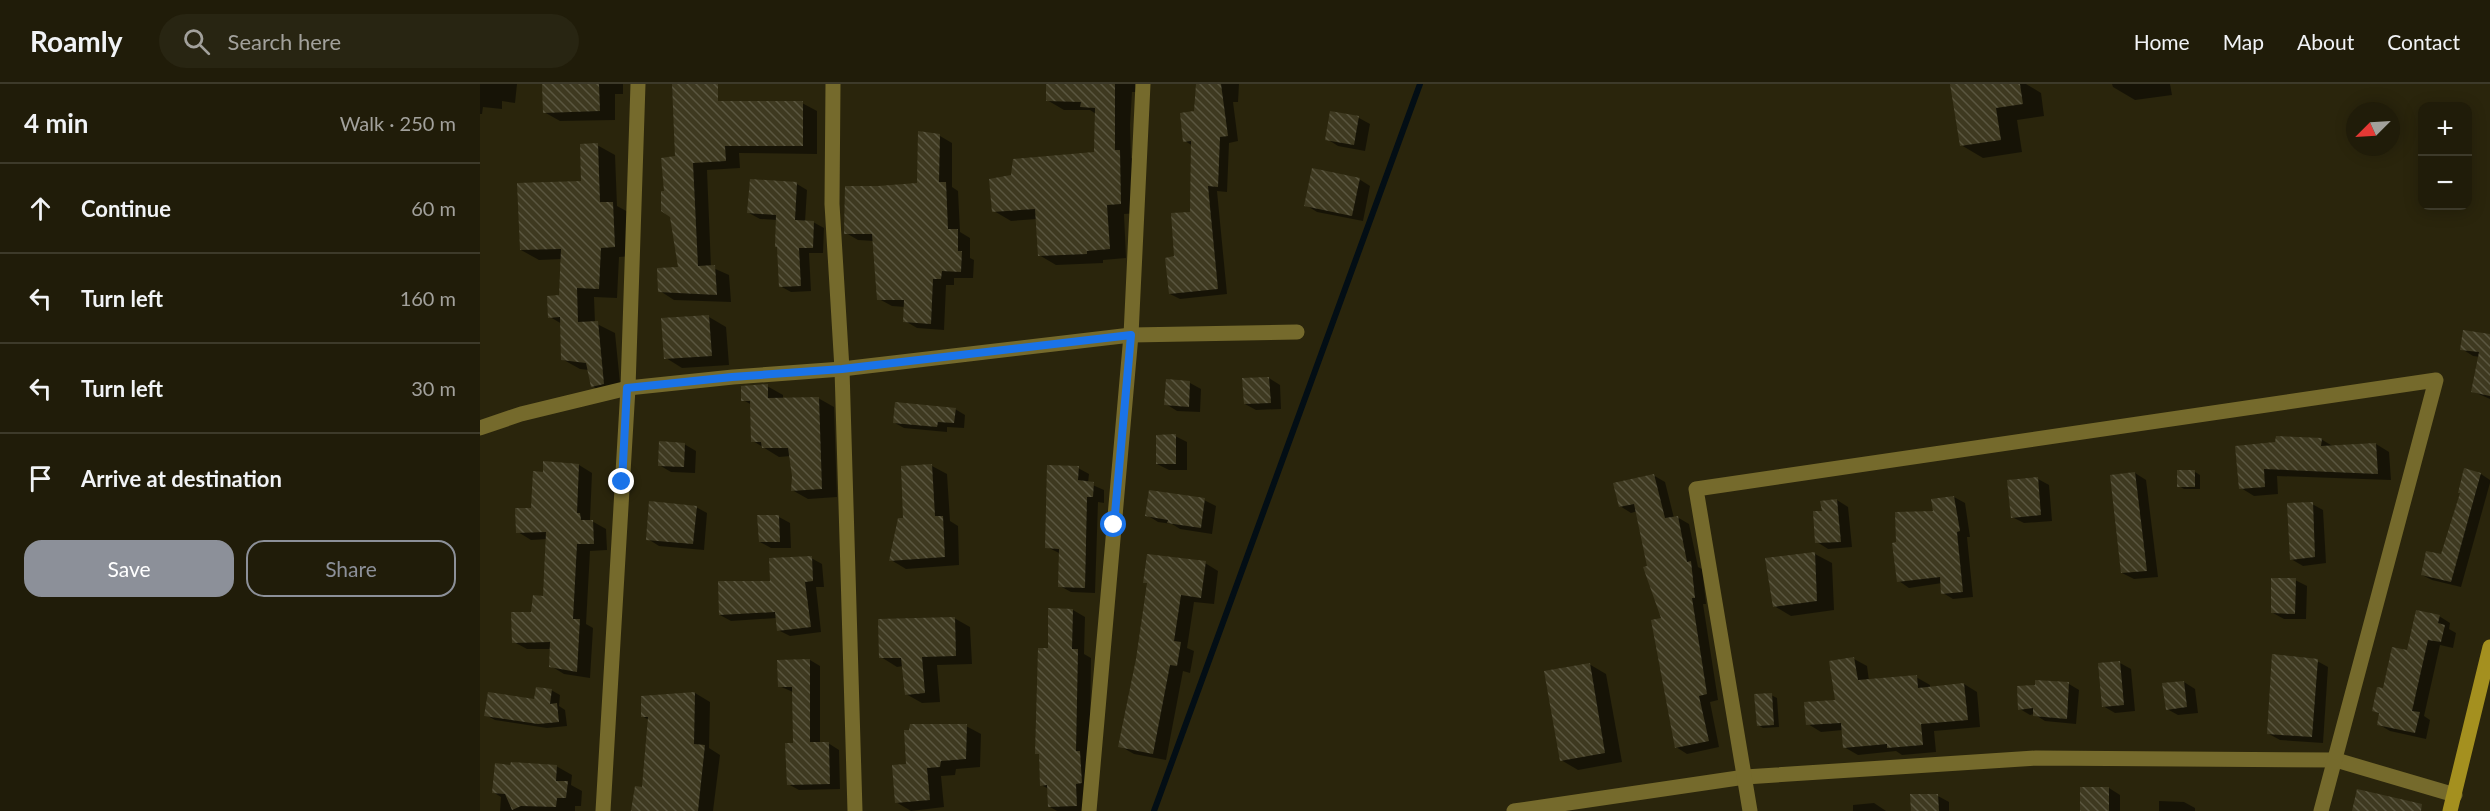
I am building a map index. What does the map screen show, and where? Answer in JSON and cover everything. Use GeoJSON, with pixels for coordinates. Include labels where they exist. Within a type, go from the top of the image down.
{"type":"FeatureCollection","features":[{"type":"Feature","properties":{"kind":"main road"},"geometry":{"type":"LineString","coordinates":[[2450,811],[2490,647]]}},
{"type":"Feature","properties":{"kind":"street"},"geometry":{"type":"LineString","coordinates":[[603,811],[627,388],[638,84]]}},
{"type":"Feature","properties":{"kind":"street"},"geometry":{"type":"LineString","coordinates":[[833,84],[832,204],[842,369],[855,811]]}},
{"type":"Feature","properties":{"kind":"street"},"geometry":{"type":"LineString","coordinates":[[1089,811],[1131,335],[1143,84]]}},
{"type":"Feature","properties":{"kind":"street"},"geometry":{"type":"LineString","coordinates":[[480,428],[521,414],[627,388],[842,369],[1131,335],[1297,332]]}},
{"type":"Feature","properties":{"kind":"street"},"geometry":{"type":"LineString","coordinates":[[1750,811],[1696,489],[2436,380],[2321,811]]}},
{"type":"Feature","properties":{"kind":"street"},"geometry":{"type":"LineString","coordinates":[[1514,811],[1745,777],[2036,758],[2336,760],[2455,795]]}},
{"type":"Feature","properties":{"kind":"building"},"geometry":{"type":"Polygon","coordinates":[[[542,84],[599,84],[600,111],[543,113],[542,84]]]}},
{"type":"Feature","properties":{"kind":"building"},"geometry":{"type":"Polygon","coordinates":[[[672,84],[718,84],[718,101],[803,101],[803,146],[725,146],[726,161],[693,163],[698,266],[715,265],[717,295],[658,292],[657,268],[678,267],[670,217],[661,211],[661,191],[664,191],[661,158],[675,156],[672,84]]]}},
{"type":"Feature","properties":{"kind":"building"},"geometry":{"type":"Polygon","coordinates":[[[1046,84],[1115,84],[1115,150],[1120,150],[1121,204],[1107,205],[1110,249],[1087,251],[1087,254],[1038,256],[1035,209],[992,212],[989,179],[1011,175],[1013,159],[1094,152],[1095,108],[1080,107],[1081,102],[1046,101],[1046,84]]]}},
{"type":"Feature","properties":{"kind":"building"},"geometry":{"type":"Polygon","coordinates":[[[1196,84],[1221,84],[1228,136],[1220,137],[1218,187],[1208,186],[1218,289],[1169,294],[1165,258],[1174,256],[1171,213],[1190,212],[1191,141],[1183,142],[1180,113],[1194,111],[1196,84]]]}},
{"type":"Feature","properties":{"kind":"building"},"geometry":{"type":"Polygon","coordinates":[[[1950,84],[2020,84],[2023,104],[1996,108],[2001,140],[1960,146],[1950,84]]]}},
{"type":"Feature","properties":{"kind":"building"},"geometry":{"type":"Polygon","coordinates":[[[1330,111],[1359,116],[1354,145],[1325,140],[1330,111]]]}},
{"type":"Feature","properties":{"kind":"building"},"geometry":{"type":"Polygon","coordinates":[[[918,131],[940,134],[939,182],[946,182],[948,229],[958,229],[958,251],[962,251],[961,272],[942,271],[941,279],[933,279],[931,324],[903,322],[904,300],[877,300],[872,234],[844,234],[845,186],[917,183],[918,131]]]}},
{"type":"Feature","properties":{"kind":"building"},"geometry":{"type":"Polygon","coordinates":[[[598,143],[600,202],[613,202],[615,247],[601,248],[599,289],[577,288],[578,322],[598,321],[604,384],[591,387],[586,363],[561,360],[560,317],[548,318],[547,296],[559,295],[561,249],[520,250],[517,183],[581,181],[580,144],[598,143]]]}},
{"type":"Feature","properties":{"kind":"building"},"geometry":{"type":"Polygon","coordinates":[[[1312,168],[1360,178],[1352,216],[1304,206],[1312,168]]]}},
{"type":"Feature","properties":{"kind":"building"},"geometry":{"type":"Polygon","coordinates":[[[750,179],[797,182],[795,220],[814,221],[813,248],[799,248],[801,286],[779,287],[777,247],[775,247],[776,215],[747,213],[750,179]]]}},
{"type":"Feature","properties":{"kind":"building"},"geometry":{"type":"Polygon","coordinates":[[[709,315],[712,356],[664,359],[661,318],[709,315]]]}},
{"type":"Feature","properties":{"kind":"building"},"geometry":{"type":"Polygon","coordinates":[[[2463,330],[2490,334],[2490,396],[2471,392],[2479,352],[2460,350],[2463,330]]]}},
{"type":"Feature","properties":{"kind":"building"},"geometry":{"type":"Polygon","coordinates":[[[1269,377],[1271,403],[1244,404],[1242,378],[1269,377]]]}},
{"type":"Feature","properties":{"kind":"building"},"geometry":{"type":"Polygon","coordinates":[[[1166,379],[1190,381],[1189,407],[1164,405],[1166,379]]]}},
{"type":"Feature","properties":{"kind":"building"},"geometry":{"type":"Polygon","coordinates":[[[768,384],[768,398],[819,397],[822,489],[791,491],[792,476],[788,448],[762,448],[761,442],[751,442],[750,401],[741,401],[741,386],[768,384]]]}},
{"type":"Feature","properties":{"kind":"building"},"geometry":{"type":"Polygon","coordinates":[[[895,402],[956,408],[954,423],[938,422],[937,427],[893,423],[895,402]]]}},
{"type":"Feature","properties":{"kind":"building"},"geometry":{"type":"Polygon","coordinates":[[[1176,434],[1176,464],[1156,464],[1156,435],[1176,434]]]}},
{"type":"Feature","properties":{"kind":"building"},"geometry":{"type":"Polygon","coordinates":[[[2276,436],[2322,438],[2321,446],[2376,443],[2378,474],[2264,469],[2265,487],[2239,489],[2235,446],[2275,442],[2276,436]]]}},
{"type":"Feature","properties":{"kind":"building"},"geometry":{"type":"Polygon","coordinates":[[[659,441],[685,443],[684,467],[658,466],[659,441]]]}},
{"type":"Feature","properties":{"kind":"building"},"geometry":{"type":"Polygon","coordinates":[[[543,461],[579,464],[577,513],[580,513],[581,520],[593,520],[594,544],[577,544],[573,619],[580,619],[577,672],[549,667],[550,642],[512,643],[511,612],[531,612],[533,595],[543,596],[546,532],[516,533],[515,508],[531,508],[533,471],[543,472],[543,461]]]}},
{"type":"Feature","properties":{"kind":"building"},"geometry":{"type":"Polygon","coordinates":[[[932,464],[935,516],[943,516],[945,557],[889,561],[898,518],[903,518],[901,466],[932,464]]]}},
{"type":"Feature","properties":{"kind":"building"},"geometry":{"type":"Polygon","coordinates":[[[1047,465],[1079,466],[1078,480],[1094,482],[1093,497],[1087,497],[1085,588],[1058,587],[1059,549],[1045,548],[1047,465]]]}},
{"type":"Feature","properties":{"kind":"building"},"geometry":{"type":"Polygon","coordinates":[[[2464,468],[2481,473],[2451,582],[2421,575],[2426,551],[2441,554],[2460,493],[2458,493],[2464,468]]]}},
{"type":"Feature","properties":{"kind":"building"},"geometry":{"type":"Polygon","coordinates":[[[2177,470],[2195,470],[2195,487],[2177,487],[2177,470]]]}},
{"type":"Feature","properties":{"kind":"building"},"geometry":{"type":"Polygon","coordinates":[[[2135,472],[2147,571],[2121,573],[2110,475],[2135,472]]]}},
{"type":"Feature","properties":{"kind":"building"},"geometry":{"type":"Polygon","coordinates":[[[1654,474],[1665,518],[1678,516],[1687,562],[1691,561],[1695,598],[1692,598],[1707,694],[1699,696],[1709,741],[1675,748],[1651,620],[1661,618],[1643,567],[1647,566],[1634,504],[1619,507],[1613,483],[1654,474]]]}},
{"type":"Feature","properties":{"kind":"building"},"geometry":{"type":"Polygon","coordinates":[[[2038,477],[2041,515],[2011,518],[2007,480],[2038,477]]]}},
{"type":"Feature","properties":{"kind":"building"},"geometry":{"type":"Polygon","coordinates":[[[1149,490],[1205,498],[1201,528],[1167,523],[1168,520],[1145,516],[1149,490]]]}},
{"type":"Feature","properties":{"kind":"building"},"geometry":{"type":"Polygon","coordinates":[[[1954,496],[1960,531],[1957,532],[1963,592],[1941,594],[1940,577],[1897,582],[1892,543],[1896,542],[1895,512],[1933,511],[1931,499],[1954,496]]]}},
{"type":"Feature","properties":{"kind":"building"},"geometry":{"type":"Polygon","coordinates":[[[1837,499],[1841,542],[1815,543],[1813,511],[1822,511],[1820,501],[1837,499]]]}},
{"type":"Feature","properties":{"kind":"building"},"geometry":{"type":"Polygon","coordinates":[[[649,501],[697,506],[693,544],[646,540],[649,501]]]}},
{"type":"Feature","properties":{"kind":"building"},"geometry":{"type":"Polygon","coordinates":[[[2313,502],[2315,557],[2290,560],[2287,503],[2313,502]]]}},
{"type":"Feature","properties":{"kind":"building"},"geometry":{"type":"Polygon","coordinates":[[[757,515],[779,515],[780,542],[759,542],[757,515]]]}},
{"type":"Feature","properties":{"kind":"building"},"geometry":{"type":"Polygon","coordinates":[[[1815,552],[1817,601],[1773,607],[1765,558],[1815,552]]]}},
{"type":"Feature","properties":{"kind":"building"},"geometry":{"type":"Polygon","coordinates":[[[1147,554],[1206,561],[1201,598],[1181,595],[1174,641],[1181,642],[1177,666],[1170,665],[1153,754],[1118,747],[1136,659],[1147,583],[1143,583],[1147,554]]]}},
{"type":"Feature","properties":{"kind":"building"},"geometry":{"type":"Polygon","coordinates":[[[812,556],[813,581],[805,582],[811,627],[777,631],[775,612],[719,615],[718,581],[770,581],[769,558],[812,556]]]}},
{"type":"Feature","properties":{"kind":"building"},"geometry":{"type":"Polygon","coordinates":[[[2271,578],[2296,578],[2295,614],[2271,613],[2271,578]]]}},
{"type":"Feature","properties":{"kind":"building"},"geometry":{"type":"Polygon","coordinates":[[[1048,608],[1073,609],[1072,649],[1078,649],[1076,751],[1080,751],[1082,783],[1076,784],[1077,806],[1048,807],[1047,785],[1040,786],[1039,754],[1035,754],[1038,648],[1048,648],[1048,608]]]}},
{"type":"Feature","properties":{"kind":"building"},"geometry":{"type":"Polygon","coordinates":[[[2416,610],[2440,615],[2438,623],[2445,625],[2441,642],[2428,640],[2412,711],[2420,712],[2415,733],[2377,725],[2379,713],[2372,711],[2377,687],[2383,688],[2392,647],[2407,650],[2416,610]]]}},
{"type":"Feature","properties":{"kind":"building"},"geometry":{"type":"Polygon","coordinates":[[[955,617],[956,656],[922,657],[925,693],[905,695],[901,658],[879,658],[878,619],[955,617]]]}},
{"type":"Feature","properties":{"kind":"building"},"geometry":{"type":"Polygon","coordinates":[[[2272,654],[2318,659],[2312,737],[2267,734],[2272,654]]]}},
{"type":"Feature","properties":{"kind":"building"},"geometry":{"type":"Polygon","coordinates":[[[1854,657],[1858,680],[1917,675],[1918,688],[1964,683],[1968,720],[1921,724],[1923,745],[1887,748],[1887,744],[1843,748],[1841,723],[1806,725],[1804,702],[1835,700],[1829,661],[1854,657]]]}},
{"type":"Feature","properties":{"kind":"building"},"geometry":{"type":"Polygon","coordinates":[[[810,659],[810,742],[829,742],[830,784],[787,785],[785,743],[793,743],[792,687],[778,687],[777,660],[810,659]]]}},
{"type":"Feature","properties":{"kind":"building"},"geometry":{"type":"Polygon","coordinates":[[[2120,661],[2124,705],[2102,707],[2098,663],[2120,661]]]}},
{"type":"Feature","properties":{"kind":"building"},"geometry":{"type":"Polygon","coordinates":[[[1590,663],[1605,753],[1560,761],[1544,671],[1590,663]]]}},
{"type":"Feature","properties":{"kind":"building"},"geometry":{"type":"Polygon","coordinates":[[[2035,680],[2069,682],[2067,719],[2033,716],[2033,708],[2018,710],[2017,686],[2035,685],[2035,680]]]}},
{"type":"Feature","properties":{"kind":"building"},"geometry":{"type":"Polygon","coordinates":[[[2184,681],[2187,707],[2166,710],[2162,683],[2184,681]]]}},
{"type":"Feature","properties":{"kind":"building"},"geometry":{"type":"Polygon","coordinates":[[[536,687],[552,689],[550,704],[557,703],[559,722],[538,724],[484,716],[488,692],[534,699],[536,687]]]}},
{"type":"Feature","properties":{"kind":"building"},"geometry":{"type":"Polygon","coordinates":[[[695,692],[694,744],[705,745],[698,811],[631,811],[635,786],[642,787],[648,717],[641,717],[641,696],[695,692]]]}},
{"type":"Feature","properties":{"kind":"building"},"geometry":{"type":"Polygon","coordinates":[[[1772,693],[1774,725],[1757,726],[1754,694],[1772,693]]]}},
{"type":"Feature","properties":{"kind":"building"},"geometry":{"type":"Polygon","coordinates":[[[910,724],[967,724],[966,759],[941,761],[940,767],[927,768],[930,800],[895,803],[892,765],[906,764],[904,730],[909,730],[910,724]]]}},
{"type":"Feature","properties":{"kind":"building"},"geometry":{"type":"Polygon","coordinates":[[[511,762],[557,765],[556,781],[568,781],[566,798],[557,798],[556,807],[521,806],[512,810],[505,794],[492,793],[495,763],[510,765],[511,762]]]}},
{"type":"Feature","properties":{"kind":"building"},"geometry":{"type":"Polygon","coordinates":[[[2080,787],[2109,787],[2109,811],[2080,811],[2080,787]]]}},
{"type":"Feature","properties":{"kind":"building"},"geometry":{"type":"Polygon","coordinates":[[[2357,789],[2422,804],[2421,811],[2352,811],[2357,789]]]}},
{"type":"Feature","properties":{"kind":"building"},"geometry":{"type":"Polygon","coordinates":[[[1910,794],[1938,794],[1939,811],[1911,811],[1910,794]]]}},
{"type":"Feature","properties":{"kind":"waterway"},"geometry":{"type":"LineString","coordinates":[[1154,811],[1420,84]]}},
{"type":"Feature","properties":{"kind":"route"},"geometry":{"type":"LineString","coordinates":[[622,482],[627,388],[842,369],[1131,335],[1114,525]]}}]}
